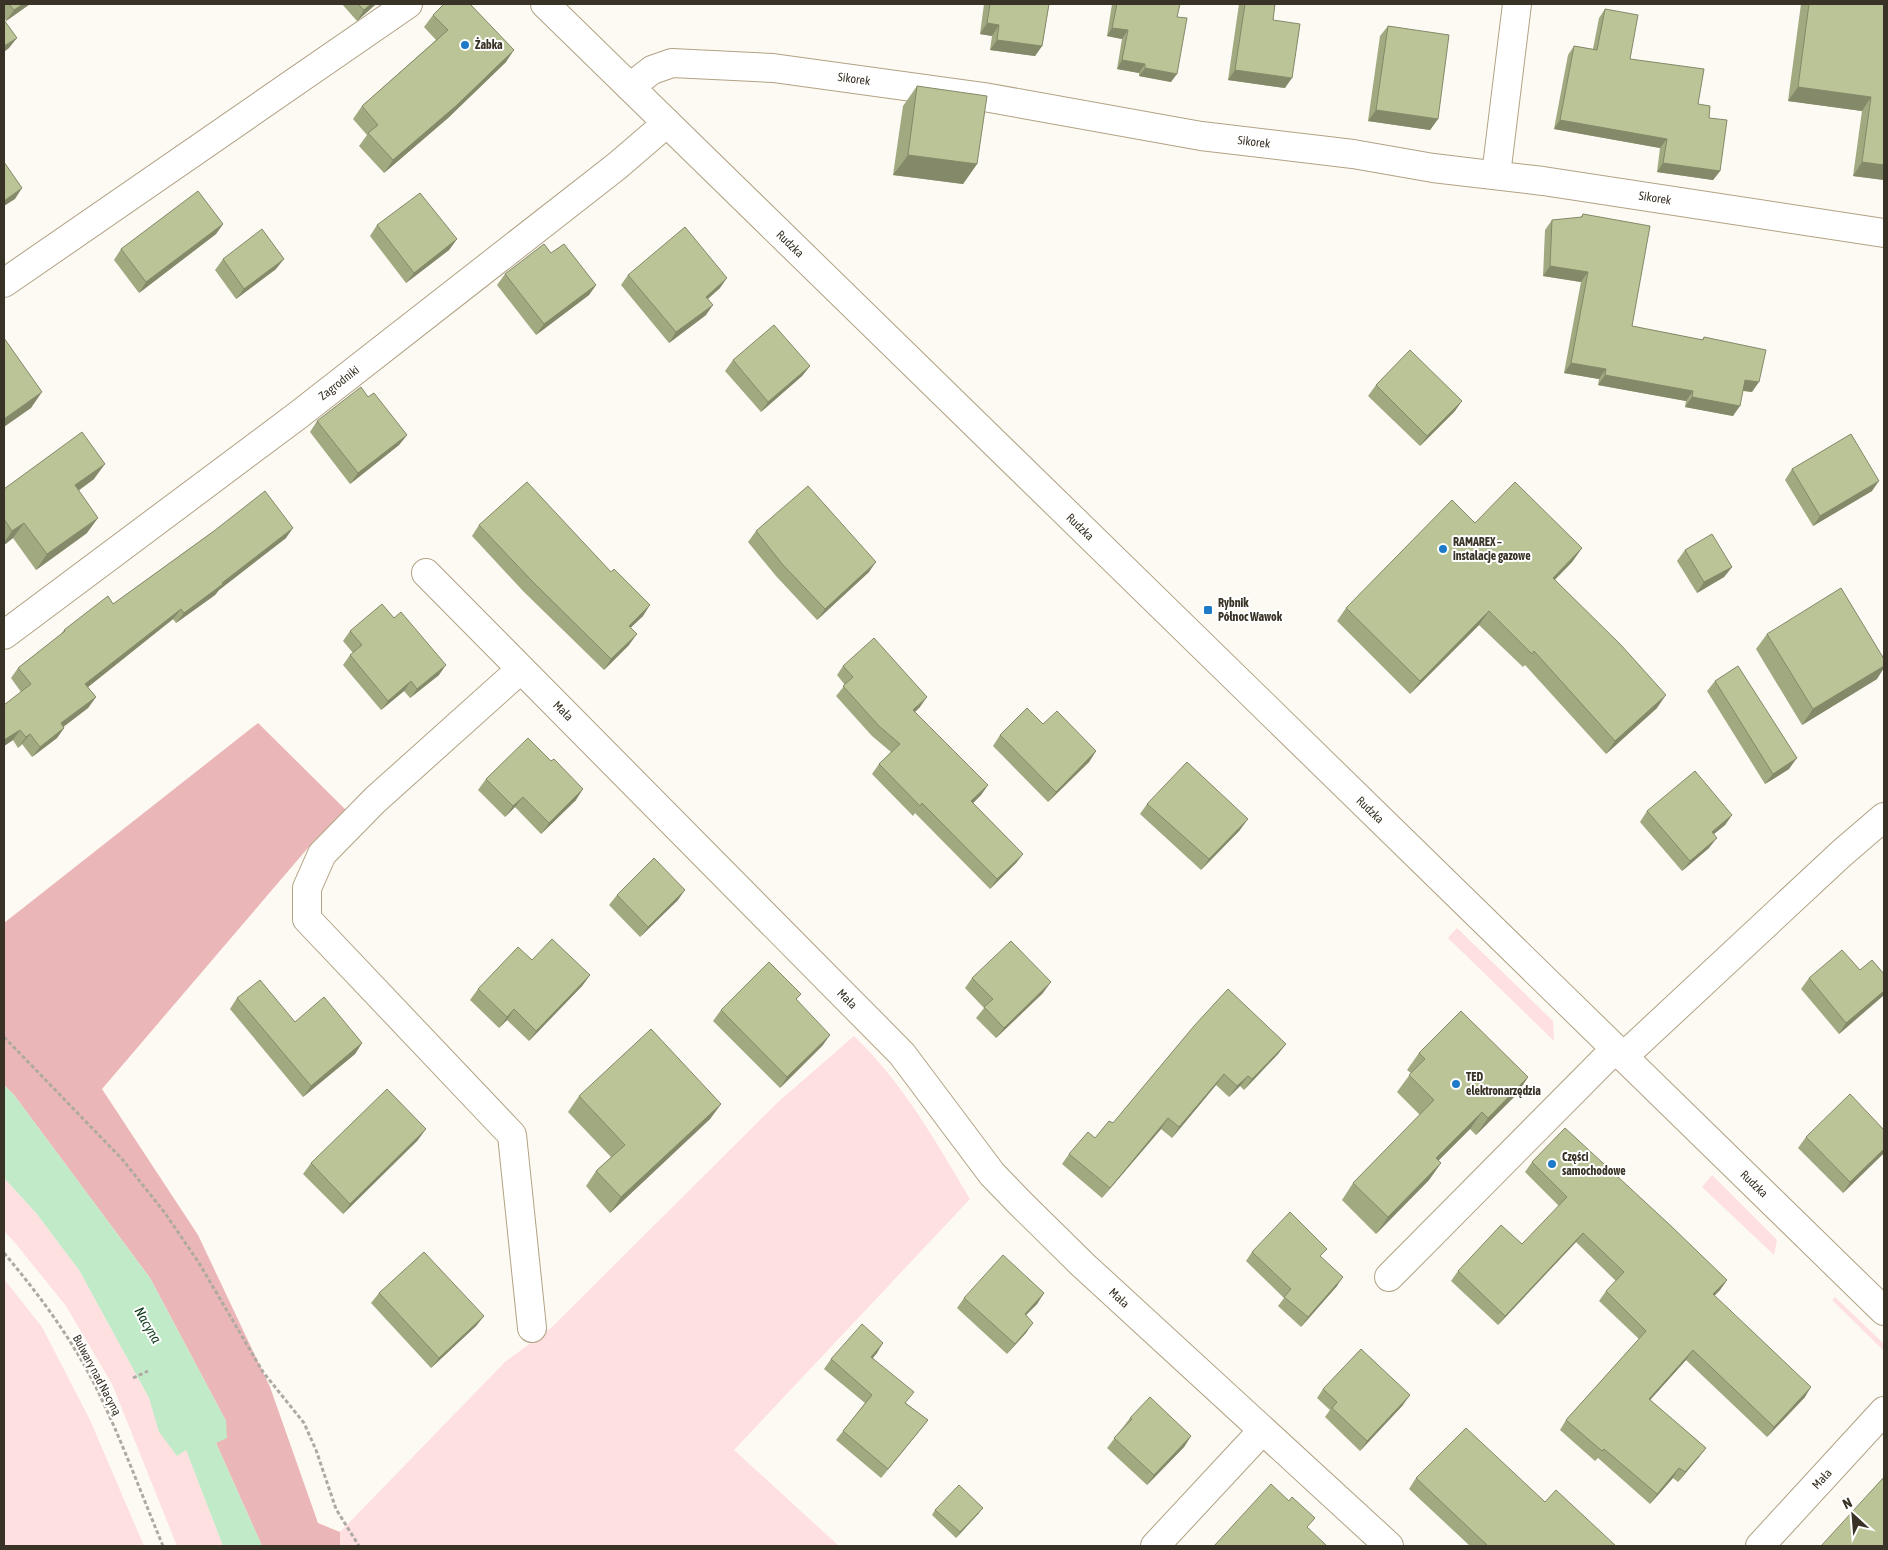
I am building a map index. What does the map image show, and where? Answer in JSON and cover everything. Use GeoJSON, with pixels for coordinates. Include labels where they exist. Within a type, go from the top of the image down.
{"type":"FeatureCollection","features":[{"type":"Feature","properties":{"kind":"street"},"geometry":{"type":"LineString","coordinates":[[4,283],[408,4]]}},
{"type":"Feature","properties":{"kind":"street","name":"Rudzka"},"geometry":{"type":"LineString","coordinates":[[545,4],[1884,1311]]}},
{"type":"Feature","properties":{"kind":"street"},"geometry":{"type":"LineString","coordinates":[[1496,175],[1517,4]]}},
{"type":"Feature","properties":{"kind":"street","name":"Sikorek"},"geometry":{"type":"LineString","coordinates":[[630,87],[652,70],[666,64],[678,62],[752,66],[984,97],[1200,136],[1353,154],[1433,168],[1496,175],[1884,233]]}},
{"type":"Feature","properties":{"kind":"street","name":"Zagrodniki"},"geometry":{"type":"LineString","coordinates":[[4,635],[297,416],[617,166],[667,123]]}},
{"type":"Feature","properties":{"kind":"street","name":"Mała"},"geometry":{"type":"LineString","coordinates":[[426,572],[902,1054],[992,1174],[1011,1194],[1083,1265],[1388,1546]]}},
{"type":"Feature","properties":{"kind":"street"},"geometry":{"type":"LineString","coordinates":[[521,669],[374,800],[322,854],[307,888],[307,919],[512,1135],[532,1328]]}},
{"type":"Feature","properties":{"kind":"street"},"geometry":{"type":"LineString","coordinates":[[1390,1276],[1619,1053],[1884,817]]}},
{"type":"Feature","properties":{"kind":"street","name":"Mała"},"geometry":{"type":"LineString","coordinates":[[1760,1546],[1884,1411]]}},
{"type":"Feature","properties":{"kind":"street"},"geometry":{"type":"LineString","coordinates":[[1155,1546],[1262,1431]]}},
{"type":"Feature","properties":{"kind":"path"},"geometry":{"type":"LineString","coordinates":[[4,1037],[122,1159],[165,1213],[199,1263],[263,1372],[304,1423],[316,1450],[336,1509],[359,1546]]}},
{"type":"Feature","properties":{"kind":"path","name":"Bulwary nad Nacyną"},"geometry":{"type":"LineString","coordinates":[[4,1253],[53,1315],[103,1401],[163,1546]]}},
{"type":"Feature","properties":{"kind":"path"},"geometry":{"type":"LineString","coordinates":[[133,1378],[148,1371]]}},
{"type":"Feature","properties":{"kind":"shaded area"},"geometry":{"type":"Polygon","coordinates":[[[258,723],[346,810],[313,842],[102,1089],[198,1235],[270,1387],[318,1523],[340,1532],[340,1546],[262,1546],[216,1443],[226,1421],[150,1278],[14,1095],[4,1085],[4,923],[258,723]]]}},
{"type":"Feature","properties":{"kind":"shaded area"},"geometry":{"type":"Polygon","coordinates":[[[1457,928],[1553,1021],[1554,1041],[1448,938],[1457,928]]]}},
{"type":"Feature","properties":{"kind":"shaded area"},"geometry":{"type":"Polygon","coordinates":[[[854,1036],[872,1054],[903,1093],[931,1134],[970,1199],[734,1450],[839,1546],[340,1546],[340,1532],[505,1362],[551,1328],[777,1103],[854,1036]]]}},
{"type":"Feature","properties":{"kind":"shaded area"},"geometry":{"type":"Polygon","coordinates":[[[1712,1175],[1777,1240],[1774,1255],[1702,1187],[1712,1175]]]}},
{"type":"Feature","properties":{"kind":"shaded area"},"geometry":{"type":"Polygon","coordinates":[[[4,1178],[36,1213],[79,1270],[149,1398],[160,1432],[177,1456],[186,1450],[223,1546],[177,1546],[112,1384],[66,1306],[4,1231],[4,1178]]]}},
{"type":"Feature","properties":{"kind":"shaded area"},"geometry":{"type":"Polygon","coordinates":[[[4,1279],[42,1327],[90,1420],[144,1546],[4,1546],[4,1279]]]}},
{"type":"Feature","properties":{"kind":"shaded area"},"geometry":{"type":"Polygon","coordinates":[[[1835,1297],[1884,1344],[1884,1351],[1832,1300],[1835,1297]]]}},
{"type":"Feature","properties":{"kind":"water","name":"Nacyna"},"geometry":{"type":"Polygon","coordinates":[[[4,1085],[14,1095],[150,1278],[226,1421],[227,1438],[216,1443],[262,1546],[223,1546],[186,1450],[177,1456],[159,1432],[149,1398],[79,1270],[36,1213],[4,1178],[4,1085]]]}},
{"type":"Feature","properties":{"kind":"building"},"geometry":{"type":"Polygon","coordinates":[[[9,4],[23,4],[14,10],[9,4]]]}},
{"type":"Feature","properties":{"kind":"building"},"geometry":{"type":"Polygon","coordinates":[[[358,4],[371,4],[364,10],[358,4]]]}},
{"type":"Feature","properties":{"kind":"building"},"geometry":{"type":"Polygon","coordinates":[[[444,4],[470,4],[514,50],[457,105],[393,160],[368,133],[378,125],[362,106],[448,30],[433,15],[444,4]]]}},
{"type":"Feature","properties":{"kind":"building"},"geometry":{"type":"Polygon","coordinates":[[[990,4],[1049,4],[1042,46],[997,40],[999,25],[987,23],[990,4]]]}},
{"type":"Feature","properties":{"kind":"building"},"geometry":{"type":"Polygon","coordinates":[[[1117,4],[1180,4],[1177,17],[1187,18],[1177,74],[1145,68],[1145,64],[1122,60],[1128,30],[1112,28],[1117,4]]]}},
{"type":"Feature","properties":{"kind":"building"},"geometry":{"type":"Polygon","coordinates":[[[1245,4],[1275,4],[1273,20],[1300,24],[1292,78],[1235,70],[1245,4]]]}},
{"type":"Feature","properties":{"kind":"building"},"geometry":{"type":"Polygon","coordinates":[[[1809,4],[1884,4],[1884,165],[1862,162],[1871,97],[1798,87],[1809,4]]]}},
{"type":"Feature","properties":{"kind":"building"},"geometry":{"type":"Polygon","coordinates":[[[1605,9],[1638,15],[1630,59],[1704,69],[1698,104],[1710,106],[1709,118],[1727,120],[1720,171],[1663,163],[1667,139],[1560,120],[1574,46],[1597,50],[1605,9]]]}},
{"type":"Feature","properties":{"kind":"building"},"geometry":{"type":"Polygon","coordinates":[[[4,20],[17,38],[4,46],[4,20]]]}},
{"type":"Feature","properties":{"kind":"building"},"geometry":{"type":"Polygon","coordinates":[[[1388,26],[1449,35],[1438,119],[1376,110],[1388,26]]]}},
{"type":"Feature","properties":{"kind":"building"},"geometry":{"type":"Polygon","coordinates":[[[917,86],[987,96],[977,164],[908,155],[917,86]]]}},
{"type":"Feature","properties":{"kind":"building"},"geometry":{"type":"Polygon","coordinates":[[[4,162],[22,188],[4,201],[4,162]]]}},
{"type":"Feature","properties":{"kind":"building"},"geometry":{"type":"Polygon","coordinates":[[[198,191],[223,224],[146,282],[121,249],[198,191]]]}},
{"type":"Feature","properties":{"kind":"building"},"geometry":{"type":"Polygon","coordinates":[[[420,193],[457,239],[414,273],[377,225],[420,193]]]}},
{"type":"Feature","properties":{"kind":"building"},"geometry":{"type":"Polygon","coordinates":[[[1583,214],[1650,226],[1632,326],[1703,340],[1704,337],[1766,350],[1759,382],[1745,380],[1740,406],[1692,397],[1693,391],[1605,375],[1606,369],[1571,363],[1588,272],[1550,266],[1552,220],[1582,217],[1583,214]]]}},
{"type":"Feature","properties":{"kind":"building"},"geometry":{"type":"Polygon","coordinates":[[[685,227],[727,278],[706,297],[713,305],[676,332],[628,275],[685,227]]]}},
{"type":"Feature","properties":{"kind":"building"},"geometry":{"type":"Polygon","coordinates":[[[262,229],[284,259],[244,289],[223,259],[262,229]]]}},
{"type":"Feature","properties":{"kind":"building"},"geometry":{"type":"Polygon","coordinates":[[[544,244],[551,253],[564,244],[596,285],[544,324],[505,274],[544,244]]]}},
{"type":"Feature","properties":{"kind":"building"},"geometry":{"type":"Polygon","coordinates":[[[774,325],[810,366],[768,402],[733,360],[774,325]]]}},
{"type":"Feature","properties":{"kind":"building"},"geometry":{"type":"Polygon","coordinates":[[[4,338],[42,392],[4,419],[4,338]]]}},
{"type":"Feature","properties":{"kind":"building"},"geometry":{"type":"Polygon","coordinates":[[[1410,350],[1462,401],[1427,436],[1376,385],[1410,350]]]}},
{"type":"Feature","properties":{"kind":"building"},"geometry":{"type":"Polygon","coordinates":[[[361,387],[368,397],[374,393],[407,435],[358,473],[317,421],[361,387]]]}},
{"type":"Feature","properties":{"kind":"building"},"geometry":{"type":"Polygon","coordinates":[[[82,432],[105,464],[75,485],[98,518],[47,554],[24,523],[12,531],[4,519],[4,489],[82,432]]]}},
{"type":"Feature","properties":{"kind":"building"},"geometry":{"type":"Polygon","coordinates":[[[1851,434],[1879,481],[1820,516],[1792,469],[1851,434]]]}},
{"type":"Feature","properties":{"kind":"building"},"geometry":{"type":"Polygon","coordinates":[[[527,482],[611,572],[614,569],[650,605],[629,626],[637,634],[611,659],[531,580],[479,525],[527,482]]]}},
{"type":"Feature","properties":{"kind":"building"},"geometry":{"type":"Polygon","coordinates":[[[1515,482],[1582,548],[1553,578],[1621,645],[1666,695],[1615,741],[1534,651],[1532,654],[1489,611],[1420,681],[1346,608],[1452,500],[1475,523],[1515,482]]]}},
{"type":"Feature","properties":{"kind":"building"},"geometry":{"type":"Polygon","coordinates":[[[808,486],[876,562],[825,609],[783,565],[756,531],[808,486]]]}},
{"type":"Feature","properties":{"kind":"building"},"geometry":{"type":"Polygon","coordinates":[[[265,491],[293,528],[223,584],[184,613],[181,609],[85,684],[96,697],[61,723],[64,728],[40,747],[30,734],[26,737],[20,730],[4,740],[4,705],[31,684],[18,668],[108,596],[113,604],[214,531],[265,491]]]}},
{"type":"Feature","properties":{"kind":"building"},"geometry":{"type":"Polygon","coordinates":[[[1712,534],[1732,567],[1704,582],[1685,550],[1712,534]]]}},
{"type":"Feature","properties":{"kind":"building"},"geometry":{"type":"Polygon","coordinates":[[[1841,588],[1884,659],[1884,666],[1813,709],[1767,634],[1841,588]]]}},
{"type":"Feature","properties":{"kind":"building"},"geometry":{"type":"Polygon","coordinates":[[[382,604],[394,618],[401,612],[446,665],[417,689],[411,681],[388,701],[350,655],[362,645],[350,631],[382,604]]]}},
{"type":"Feature","properties":{"kind":"building"},"geometry":{"type":"Polygon","coordinates":[[[874,638],[927,697],[913,710],[988,785],[971,801],[1023,854],[997,879],[922,803],[920,806],[879,764],[900,744],[879,726],[843,686],[853,677],[843,666],[874,638]]]}},
{"type":"Feature","properties":{"kind":"building"},"geometry":{"type":"Polygon","coordinates":[[[1738,666],[1797,758],[1773,774],[1715,681],[1738,666]]]}},
{"type":"Feature","properties":{"kind":"building"},"geometry":{"type":"Polygon","coordinates":[[[1027,708],[1043,724],[1057,711],[1096,751],[1056,792],[1000,735],[1027,708]]]}},
{"type":"Feature","properties":{"kind":"building"},"geometry":{"type":"Polygon","coordinates":[[[528,738],[551,761],[554,759],[583,789],[549,823],[523,797],[513,806],[486,779],[528,738]]]}},
{"type":"Feature","properties":{"kind":"building"},"geometry":{"type":"Polygon","coordinates":[[[1187,762],[1248,819],[1209,859],[1147,804],[1187,762]]]}},
{"type":"Feature","properties":{"kind":"building"},"geometry":{"type":"Polygon","coordinates":[[[1695,771],[1732,815],[1712,832],[1717,838],[1690,861],[1647,811],[1695,771]]]}},
{"type":"Feature","properties":{"kind":"building"},"geometry":{"type":"Polygon","coordinates":[[[654,858],[685,890],[648,927],[617,895],[654,858]]]}},
{"type":"Feature","properties":{"kind":"building"},"geometry":{"type":"Polygon","coordinates":[[[552,939],[590,975],[536,1031],[514,1009],[507,1017],[478,989],[518,947],[532,960],[552,939]]]}},
{"type":"Feature","properties":{"kind":"building"},"geometry":{"type":"Polygon","coordinates":[[[1011,941],[1051,982],[1004,1028],[984,1007],[993,999],[972,978],[1011,941]]]}},
{"type":"Feature","properties":{"kind":"building"},"geometry":{"type":"Polygon","coordinates":[[[1842,950],[1860,970],[1872,960],[1884,974],[1884,991],[1846,1023],[1809,978],[1842,950]]]}},
{"type":"Feature","properties":{"kind":"building"},"geometry":{"type":"Polygon","coordinates":[[[769,962],[801,994],[796,999],[830,1035],[787,1077],[721,1010],[769,962]]]}},
{"type":"Feature","properties":{"kind":"building"},"geometry":{"type":"Polygon","coordinates":[[[260,980],[295,1022],[324,997],[362,1043],[311,1086],[237,998],[260,980]]]}},
{"type":"Feature","properties":{"kind":"building"},"geometry":{"type":"Polygon","coordinates":[[[1228,989],[1286,1044],[1252,1079],[1248,1076],[1237,1086],[1224,1074],[1179,1127],[1168,1118],[1110,1188],[1069,1154],[1088,1132],[1095,1138],[1109,1121],[1113,1123],[1194,1026],[1228,989]]]}},
{"type":"Feature","properties":{"kind":"building"},"geometry":{"type":"Polygon","coordinates":[[[1461,1011],[1528,1077],[1488,1118],[1482,1112],[1436,1158],[1441,1163],[1388,1217],[1353,1183],[1434,1100],[1409,1075],[1425,1059],[1419,1053],[1461,1011]]]}},
{"type":"Feature","properties":{"kind":"building"},"geometry":{"type":"Polygon","coordinates":[[[651,1029],[721,1104],[621,1197],[596,1171],[625,1145],[579,1096],[651,1029]]]}},
{"type":"Feature","properties":{"kind":"building"},"geometry":{"type":"Polygon","coordinates":[[[387,1089],[426,1129],[350,1204],[311,1163],[387,1089]]]}},
{"type":"Feature","properties":{"kind":"building"},"geometry":{"type":"Polygon","coordinates":[[[1850,1094],[1884,1130],[1884,1149],[1850,1182],[1806,1137],[1850,1094]]]}},
{"type":"Feature","properties":{"kind":"building"},"geometry":{"type":"Polygon","coordinates":[[[1565,1128],[1727,1280],[1713,1294],[1811,1387],[1774,1427],[1693,1350],[1649,1399],[1706,1448],[1685,1472],[1679,1468],[1657,1494],[1566,1420],[1646,1331],[1606,1291],[1624,1272],[1583,1233],[1505,1316],[1458,1271],[1501,1225],[1522,1244],[1567,1197],[1532,1162],[1565,1128]]]}},
{"type":"Feature","properties":{"kind":"building"},"geometry":{"type":"Polygon","coordinates":[[[1290,1212],[1327,1249],[1320,1256],[1343,1277],[1308,1317],[1284,1297],[1291,1289],[1252,1252],[1290,1212]]]}},
{"type":"Feature","properties":{"kind":"building"},"geometry":{"type":"Polygon","coordinates":[[[424,1252],[484,1316],[439,1358],[379,1293],[424,1252]]]}},
{"type":"Feature","properties":{"kind":"building"},"geometry":{"type":"Polygon","coordinates":[[[1003,1255],[1044,1293],[1025,1314],[1033,1323],[1015,1344],[964,1298],[1003,1255]]]}},
{"type":"Feature","properties":{"kind":"building"},"geometry":{"type":"Polygon","coordinates":[[[862,1324],[883,1343],[871,1357],[914,1392],[905,1403],[928,1420],[888,1469],[843,1431],[872,1395],[831,1359],[862,1324]]]}},
{"type":"Feature","properties":{"kind":"building"},"geometry":{"type":"Polygon","coordinates":[[[1361,1349],[1410,1395],[1367,1441],[1332,1408],[1337,1402],[1323,1389],[1361,1349]]]}},
{"type":"Feature","properties":{"kind":"building"},"geometry":{"type":"Polygon","coordinates":[[[1150,1397],[1191,1436],[1154,1475],[1114,1438],[1150,1397]]]}},
{"type":"Feature","properties":{"kind":"building"},"geometry":{"type":"Polygon","coordinates":[[[1466,1428],[1545,1502],[1556,1490],[1616,1546],[1488,1546],[1416,1478],[1466,1428]]]}},
{"type":"Feature","properties":{"kind":"building"},"geometry":{"type":"Polygon","coordinates":[[[1884,1477],[1884,1546],[1821,1546],[1884,1477]]]}},
{"type":"Feature","properties":{"kind":"building"},"geometry":{"type":"Polygon","coordinates":[[[1271,1484],[1289,1501],[1292,1497],[1315,1518],[1307,1527],[1327,1546],[1214,1546],[1271,1484]]]}},
{"type":"Feature","properties":{"kind":"building"},"geometry":{"type":"Polygon","coordinates":[[[959,1485],[983,1508],[960,1532],[935,1510],[959,1485]]]}},
{"type":"Feature","properties":{"kind":"place","name":"Żabka"},"geometry":{"type":"Point","coordinates":[465,45]}},
{"type":"Feature","properties":{"kind":"place","name":"RAMAREX – instalacje gazowe"},"geometry":{"type":"Point","coordinates":[1443,549]}},
{"type":"Feature","properties":{"kind":"place","name":"Rybnik Północ Wawok"},"geometry":{"type":"Point","coordinates":[1208,610]}},
{"type":"Feature","properties":{"kind":"place","name":"TED elektronarzędzia"},"geometry":{"type":"Point","coordinates":[1456,1084]}},
{"type":"Feature","properties":{"kind":"place","name":"Części samochodowe"},"geometry":{"type":"Point","coordinates":[1552,1164]}}]}
